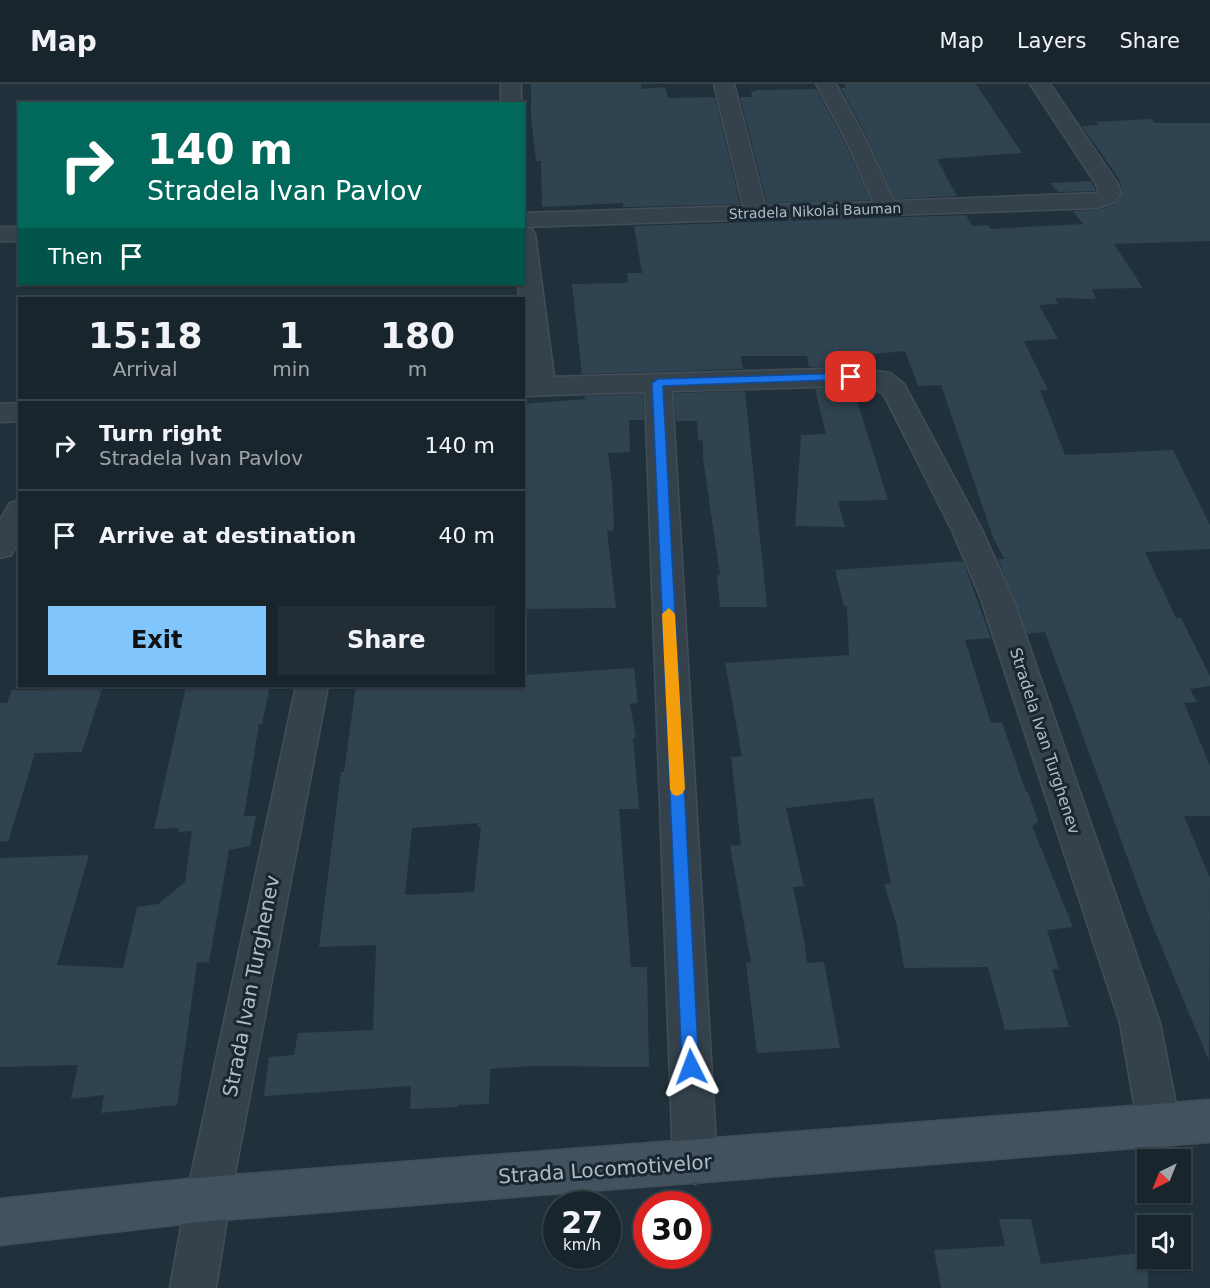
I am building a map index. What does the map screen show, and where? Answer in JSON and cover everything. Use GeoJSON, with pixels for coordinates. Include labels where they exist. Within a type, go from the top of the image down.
{"type":"FeatureCollection","features":[{"type":"Feature","properties":{"kind":"main road","name":"Strada Locomotivelor"},"geometry":{"type":"LineString","coordinates":[[0,1222],[208,1199],[1210,1121]]}},
{"type":"Feature","properties":{"kind":"street"},"geometry":{"type":"LineString","coordinates":[[511,84],[512,102]]}},
{"type":"Feature","properties":{"kind":"street"},"geometry":{"type":"LineString","coordinates":[[724,84],[756,213]]}},
{"type":"Feature","properties":{"kind":"street"},"geometry":{"type":"LineString","coordinates":[[826,84],[856,140],[887,209]]}},
{"type":"Feature","properties":{"kind":"street","name":"Stradela Nikolai Bauman"},"geometry":{"type":"LineString","coordinates":[[525,220],[1098,201],[1107,197],[1110,192],[1107,184],[1040,84]]}},
{"type":"Feature","properties":{"kind":"street"},"geometry":{"type":"LineString","coordinates":[[0,234],[18,234]]}},
{"type":"Feature","properties":{"kind":"street"},"geometry":{"type":"LineString","coordinates":[[525,251],[533,386],[658,383],[695,1162]]}},
{"type":"Feature","properties":{"kind":"street","name":"Stradela Ivan Turghenev"},"geometry":{"type":"LineString","coordinates":[[658,383],[851,377],[881,379],[895,390],[919,432],[968,530],[997,599],[1140,1023],[1160,1125]]}},
{"type":"Feature","properties":{"kind":"street"},"geometry":{"type":"LineString","coordinates":[[0,413],[18,412]]}},
{"type":"Feature","properties":{"kind":"street"},"geometry":{"type":"LineString","coordinates":[[0,548],[18,515]]}},
{"type":"Feature","properties":{"kind":"street","name":"Strada Ivan Turghenev"},"geometry":{"type":"LineString","coordinates":[[193,1288],[208,1199],[312,687]]}},
{"type":"Feature","properties":{"kind":"building"},"geometry":{"type":"Polygon","coordinates":[[[531,84],[641,84],[642,89],[665,87],[668,98],[715,97],[740,204],[623,207],[623,203],[542,207],[541,161],[536,161],[531,117],[531,84]]]}},
{"type":"Feature","properties":{"kind":"building"},"geometry":{"type":"Polygon","coordinates":[[[844,84],[976,84],[1022,153],[937,159],[957,196],[895,199],[868,139],[841,88],[846,88],[844,84]]]}},
{"type":"Feature","properties":{"kind":"building"},"geometry":{"type":"Polygon","coordinates":[[[816,89],[844,141],[870,200],[767,203],[740,97],[752,97],[751,92],[758,90],[816,89]]]}},
{"type":"Feature","properties":{"kind":"building"},"geometry":{"type":"Polygon","coordinates":[[[1151,119],[1155,123],[1210,123],[1210,241],[1114,244],[1143,288],[1092,289],[1096,299],[1055,298],[1058,304],[1039,305],[1058,339],[1024,341],[1048,390],[1040,390],[1065,455],[1173,450],[1210,525],[1210,549],[1145,552],[1176,618],[1181,618],[1210,676],[1210,686],[1190,689],[1197,702],[1184,703],[1210,766],[1210,816],[1184,816],[1210,878],[1209,1061],[1151,922],[1045,632],[1027,634],[998,559],[1004,559],[993,537],[941,385],[918,386],[905,351],[843,357],[846,366],[809,367],[807,356],[741,356],[743,369],[582,374],[572,284],[628,283],[627,273],[642,273],[634,226],[966,215],[972,226],[988,225],[990,229],[1083,224],[1073,211],[1098,210],[1116,204],[1123,191],[1119,179],[1082,126],[1099,125],[1096,122],[1151,119]]]}},
{"type":"Feature","properties":{"kind":"building"},"geometry":{"type":"Polygon","coordinates":[[[1091,181],[1096,191],[1058,192],[1050,183],[1091,181]]]}},
{"type":"Feature","properties":{"kind":"building"},"geometry":{"type":"Polygon","coordinates":[[[853,388],[888,500],[838,501],[845,527],[795,526],[801,435],[826,434],[815,389],[853,388]]]}},
{"type":"Feature","properties":{"kind":"building"},"geometry":{"type":"Polygon","coordinates":[[[745,391],[767,607],[720,607],[717,575],[720,575],[703,458],[703,441],[698,440],[697,421],[676,421],[674,393],[745,391]]]}},
{"type":"Feature","properties":{"kind":"building"},"geometry":{"type":"Polygon","coordinates":[[[643,394],[644,420],[629,420],[630,452],[608,453],[614,530],[607,531],[616,608],[525,609],[525,404],[585,399],[585,396],[643,394]]]}},
{"type":"Feature","properties":{"kind":"building"},"geometry":{"type":"Polygon","coordinates":[[[963,561],[991,638],[965,640],[991,723],[1002,722],[1038,822],[1032,826],[1073,927],[1047,930],[1059,969],[1052,969],[1069,1027],[1005,1030],[988,967],[904,968],[897,926],[884,884],[891,883],[873,798],[786,808],[804,886],[793,887],[807,963],[824,962],[840,1048],[757,1053],[746,963],[751,962],[730,846],[741,845],[731,757],[742,756],[725,663],[849,655],[847,606],[844,606],[835,570],[963,561]]]}},
{"type":"Feature","properties":{"kind":"building"},"geometry":{"type":"Polygon","coordinates":[[[634,668],[638,703],[630,704],[636,737],[633,738],[639,809],[619,809],[631,967],[647,967],[649,1067],[530,1066],[490,1069],[489,1104],[458,1105],[458,1107],[410,1109],[411,1086],[264,1096],[269,1057],[294,1055],[298,1033],[373,1030],[376,945],[319,947],[341,772],[344,772],[356,687],[525,687],[525,675],[634,668]],[[478,823],[412,828],[405,895],[474,892],[481,827],[478,827],[478,823]]]}},
{"type":"Feature","properties":{"kind":"building"},"geometry":{"type":"Polygon","coordinates":[[[67,687],[103,687],[82,752],[35,753],[8,842],[0,841],[0,703],[7,703],[12,690],[66,689],[67,687]]]}},
{"type":"Feature","properties":{"kind":"building"},"geometry":{"type":"Polygon","coordinates":[[[186,687],[270,687],[262,724],[259,724],[244,816],[256,816],[250,846],[229,850],[209,962],[197,963],[177,1105],[101,1113],[104,1095],[71,1099],[78,1065],[0,1067],[0,858],[89,855],[57,965],[123,968],[137,907],[158,904],[185,882],[192,831],[179,832],[179,828],[154,829],[186,687]]]}},
{"type":"Feature","properties":{"kind":"building"},"geometry":{"type":"Polygon","coordinates":[[[999,1219],[1031,1219],[1041,1264],[1137,1253],[1137,1269],[1148,1269],[1148,1288],[941,1288],[934,1250],[1005,1246],[999,1219]]]}},
{"type":"Feature","properties":{"kind":"slow traffic"},"geometry":{"type":"LineString","coordinates":[[669,614],[677,789]]}},
{"type":"Feature","properties":{"kind":"route"},"geometry":{"type":"LineString","coordinates":[[691,1067],[658,383],[851,377]]}}]}
